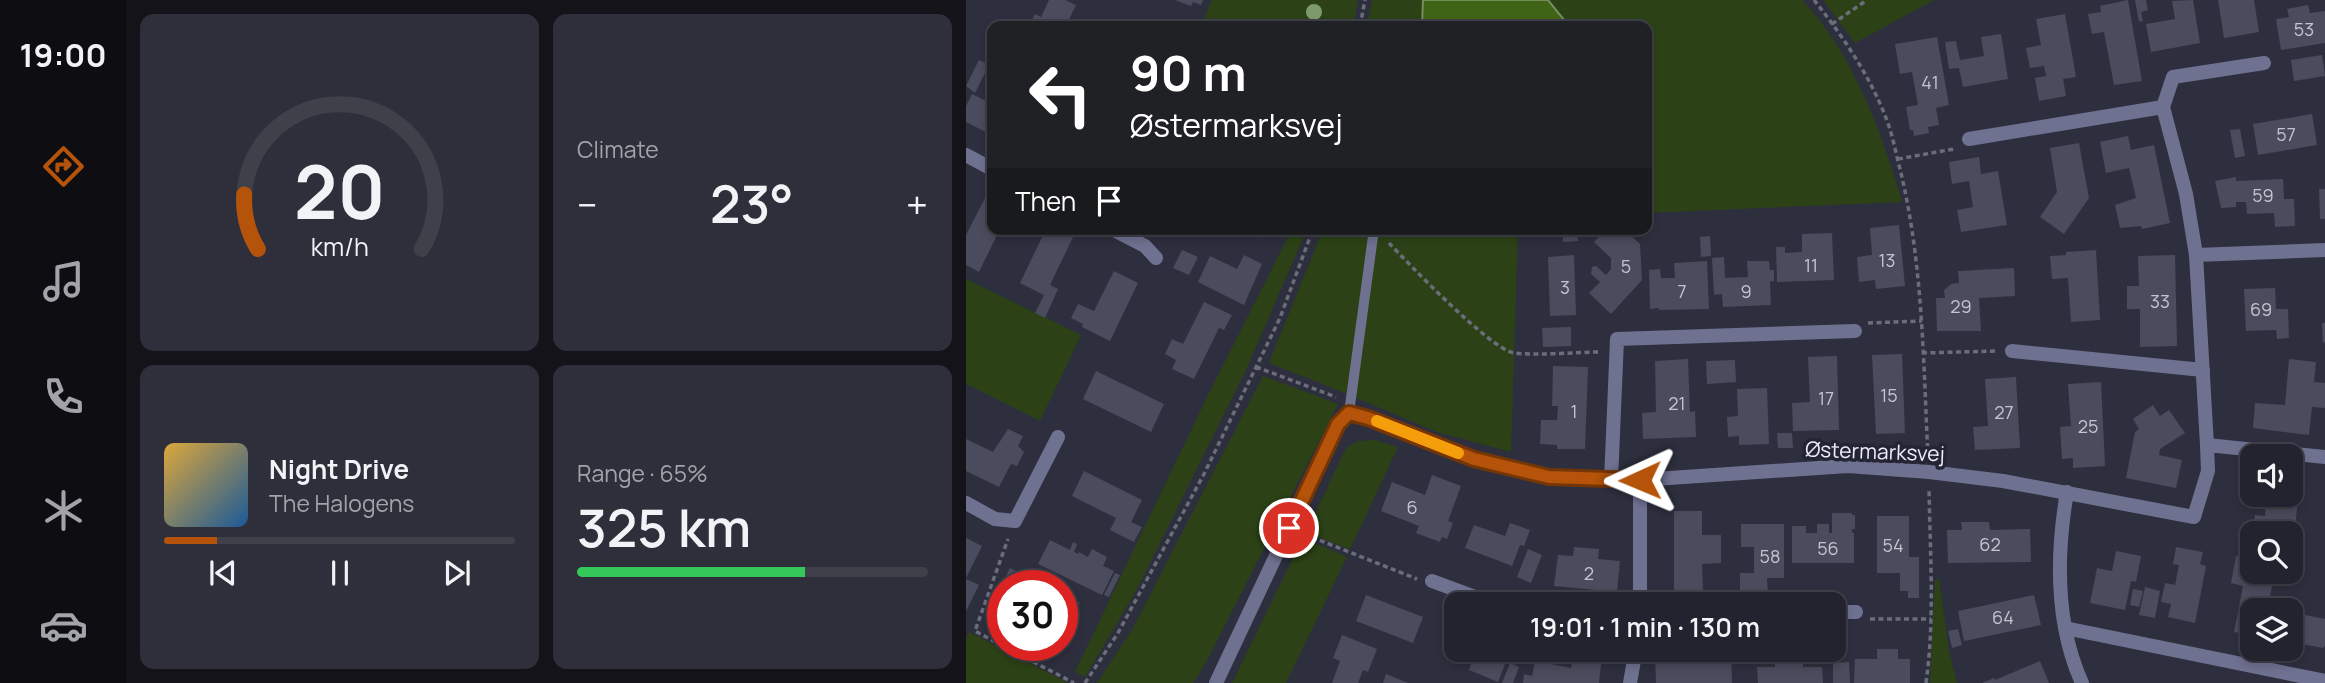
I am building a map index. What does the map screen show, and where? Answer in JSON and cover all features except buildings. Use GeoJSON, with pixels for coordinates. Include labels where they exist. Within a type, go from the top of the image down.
{"type":"FeatureCollection","features":[{"type":"Feature","properties":{"kind":"street"},"geometry":{"type":"LineString","coordinates":[[1969,139],[2163,107],[2173,77],[2264,63]]}},
{"type":"Feature","properties":{"kind":"street","name":"Østermarksvej"},"geometry":{"type":"LineString","coordinates":[[1349,413],[1474,459],[1549,477],[1640,480],[1848,466],[2003,481],[2194,517],[2208,471],[2196,255],[2188,203],[2163,107]]}},
{"type":"Feature","properties":{"kind":"street"},"geometry":{"type":"LineString","coordinates":[[966,155],[987,166]]}},
{"type":"Feature","properties":{"kind":"street"},"geometry":{"type":"LineString","coordinates":[[1124,235],[1146,246],[1156,258]]}},
{"type":"Feature","properties":{"kind":"street"},"geometry":{"type":"LineString","coordinates":[[2196,255],[2325,250]]}},
{"type":"Feature","properties":{"kind":"street"},"geometry":{"type":"LineString","coordinates":[[1611,481],[1617,339],[1855,331]]}},
{"type":"Feature","properties":{"kind":"street"},"geometry":{"type":"LineString","coordinates":[[2012,351],[2203,370]]}},
{"type":"Feature","properties":{"kind":"street"},"geometry":{"type":"LineString","coordinates":[[1216,683],[1338,424],[1349,413]]}},
{"type":"Feature","properties":{"kind":"street"},"geometry":{"type":"LineString","coordinates":[[966,503],[995,519],[1015,520],[1058,437]]}},
{"type":"Feature","properties":{"kind":"street"},"geometry":{"type":"LineString","coordinates":[[2207,445],[2325,457]]}},
{"type":"Feature","properties":{"kind":"street"},"geometry":{"type":"LineString","coordinates":[[1640,480],[1640,592]]}},
{"type":"Feature","properties":{"kind":"street"},"geometry":{"type":"LineString","coordinates":[[2067,492],[2059,558],[2060,594],[2065,628],[2082,683]]}},
{"type":"Feature","properties":{"kind":"street"},"geometry":{"type":"LineString","coordinates":[[1432,581],[1462,592]]}},
{"type":"Feature","properties":{"kind":"street"},"geometry":{"type":"LineString","coordinates":[[1846,612],[1856,612]]}},
{"type":"Feature","properties":{"kind":"street"},"geometry":{"type":"LineString","coordinates":[[2065,628],[2325,681]]}},
{"type":"Feature","properties":{"kind":"street"},"geometry":{"type":"LineString","coordinates":[[1630,683],[1634,662]]}},
{"type":"Feature","properties":{"kind":"lane"},"geometry":{"type":"LineString","coordinates":[[1349,413],[1373,235]]}},
{"type":"Feature","properties":{"kind":"path"},"geometry":{"type":"LineString","coordinates":[[1361,21],[1365,0]]}},
{"type":"Feature","properties":{"kind":"path"},"geometry":{"type":"LineString","coordinates":[[1815,0],[1857,62],[1886,118],[1909,202],[1922,321],[1929,472],[1931,619],[1926,683]]}},
{"type":"Feature","properties":{"kind":"path"},"geometry":{"type":"LineString","coordinates":[[1832,24],[1867,0]]}},
{"type":"Feature","properties":{"kind":"path"},"geometry":{"type":"LineString","coordinates":[[1898,159],[1968,147],[1969,139]]}},
{"type":"Feature","properties":{"kind":"path"},"geometry":{"type":"LineString","coordinates":[[1085,683],[1118,633],[1204,474],[1280,318],[1311,235]]}},
{"type":"Feature","properties":{"kind":"path"},"geometry":{"type":"LineString","coordinates":[[1385,239],[1420,277],[1477,328],[1511,353],[1617,352]]}},
{"type":"Feature","properties":{"kind":"path"},"geometry":{"type":"LineString","coordinates":[[1855,331],[1856,323],[1922,321]]}},
{"type":"Feature","properties":{"kind":"path"},"geometry":{"type":"LineString","coordinates":[[1922,353],[2012,351]]}},
{"type":"Feature","properties":{"kind":"path"},"geometry":{"type":"LineString","coordinates":[[1256,367],[1343,400],[1349,413]]}},
{"type":"Feature","properties":{"kind":"path"},"geometry":{"type":"LineString","coordinates":[[997,570],[1015,520]]}},
{"type":"Feature","properties":{"kind":"path"},"geometry":{"type":"LineString","coordinates":[[1289,528],[1428,583],[1432,581]]}},
{"type":"Feature","properties":{"kind":"path"},"geometry":{"type":"LineString","coordinates":[[987,598],[975,631],[987,637]]}},
{"type":"Feature","properties":{"kind":"path"},"geometry":{"type":"LineString","coordinates":[[1856,612],[1855,619],[1931,619]]}},
{"type":"Feature","properties":{"kind":"path"},"geometry":{"type":"LineString","coordinates":[[1032,661],[1074,683]]}},
{"type":"Feature","properties":{"kind":"shaded area"},"geometry":{"type":"Polygon","coordinates":[[[1212,0],[1358,0],[1354,21],[1203,21],[1212,0]]]}},
{"type":"Feature","properties":{"kind":"shaded area"},"geometry":{"type":"Polygon","coordinates":[[[1372,0],[1802,0],[1836,44],[1864,95],[1902,202],[1652,213],[1652,21],[1368,21],[1372,0]]]}},
{"type":"Feature","properties":{"kind":"shaded area"},"geometry":{"type":"Polygon","coordinates":[[[1423,0],[1548,0],[1565,21],[1422,21],[1423,0]]]}},
{"type":"Feature","properties":{"kind":"shaded area"},"geometry":{"type":"Polygon","coordinates":[[[1823,0],[1934,0],[1855,43],[1823,0]]]}},
{"type":"Feature","properties":{"kind":"shaded area"},"geometry":{"type":"Polygon","coordinates":[[[1289,235],[1304,235],[1246,370],[1135,593],[1085,677],[1075,672],[1206,399],[1289,235]]]}},
{"type":"Feature","properties":{"kind":"shaded area"},"geometry":{"type":"Polygon","coordinates":[[[1321,235],[1518,235],[1511,452],[1437,432],[1269,363],[1321,235]]]}},
{"type":"Feature","properties":{"kind":"shaded area"},"geometry":{"type":"Polygon","coordinates":[[[966,279],[1081,335],[1040,421],[966,384],[966,279]]]}},
{"type":"Feature","properties":{"kind":"shaded area"},"geometry":{"type":"Polygon","coordinates":[[[1263,376],[1338,404],[1204,666],[1193,683],[1097,683],[1133,628],[1263,376]]]}},
{"type":"Feature","properties":{"kind":"shaded area"},"geometry":{"type":"Polygon","coordinates":[[[1375,440],[1398,447],[1350,549],[1306,533],[1346,448],[1358,441],[1375,440]]]}},
{"type":"Feature","properties":{"kind":"shaded area"},"geometry":{"type":"Polygon","coordinates":[[[1303,538],[1347,557],[1286,683],[1232,683],[1303,538]]]}},
{"type":"Feature","properties":{"kind":"shaded area"},"geometry":{"type":"Polygon","coordinates":[[[1939,578],[1949,651],[1957,683],[1930,683],[1935,580],[1939,578]]]}},
{"type":"Feature","properties":{"kind":"shaded area"},"geometry":{"type":"Polygon","coordinates":[[[969,632],[987,641],[987,661],[1025,661],[1068,683],[966,683],[966,639],[969,632]]]}},
{"type":"Feature","properties":{"kind":"slow traffic"},"geometry":{"type":"LineString","coordinates":[[1377,421],[1458,453]]}},
{"type":"Feature","properties":{"kind":"route"},"geometry":{"type":"LineString","coordinates":[[1289,528],[1338,424],[1349,413],[1474,459],[1549,477],[1640,480]]}}]}
